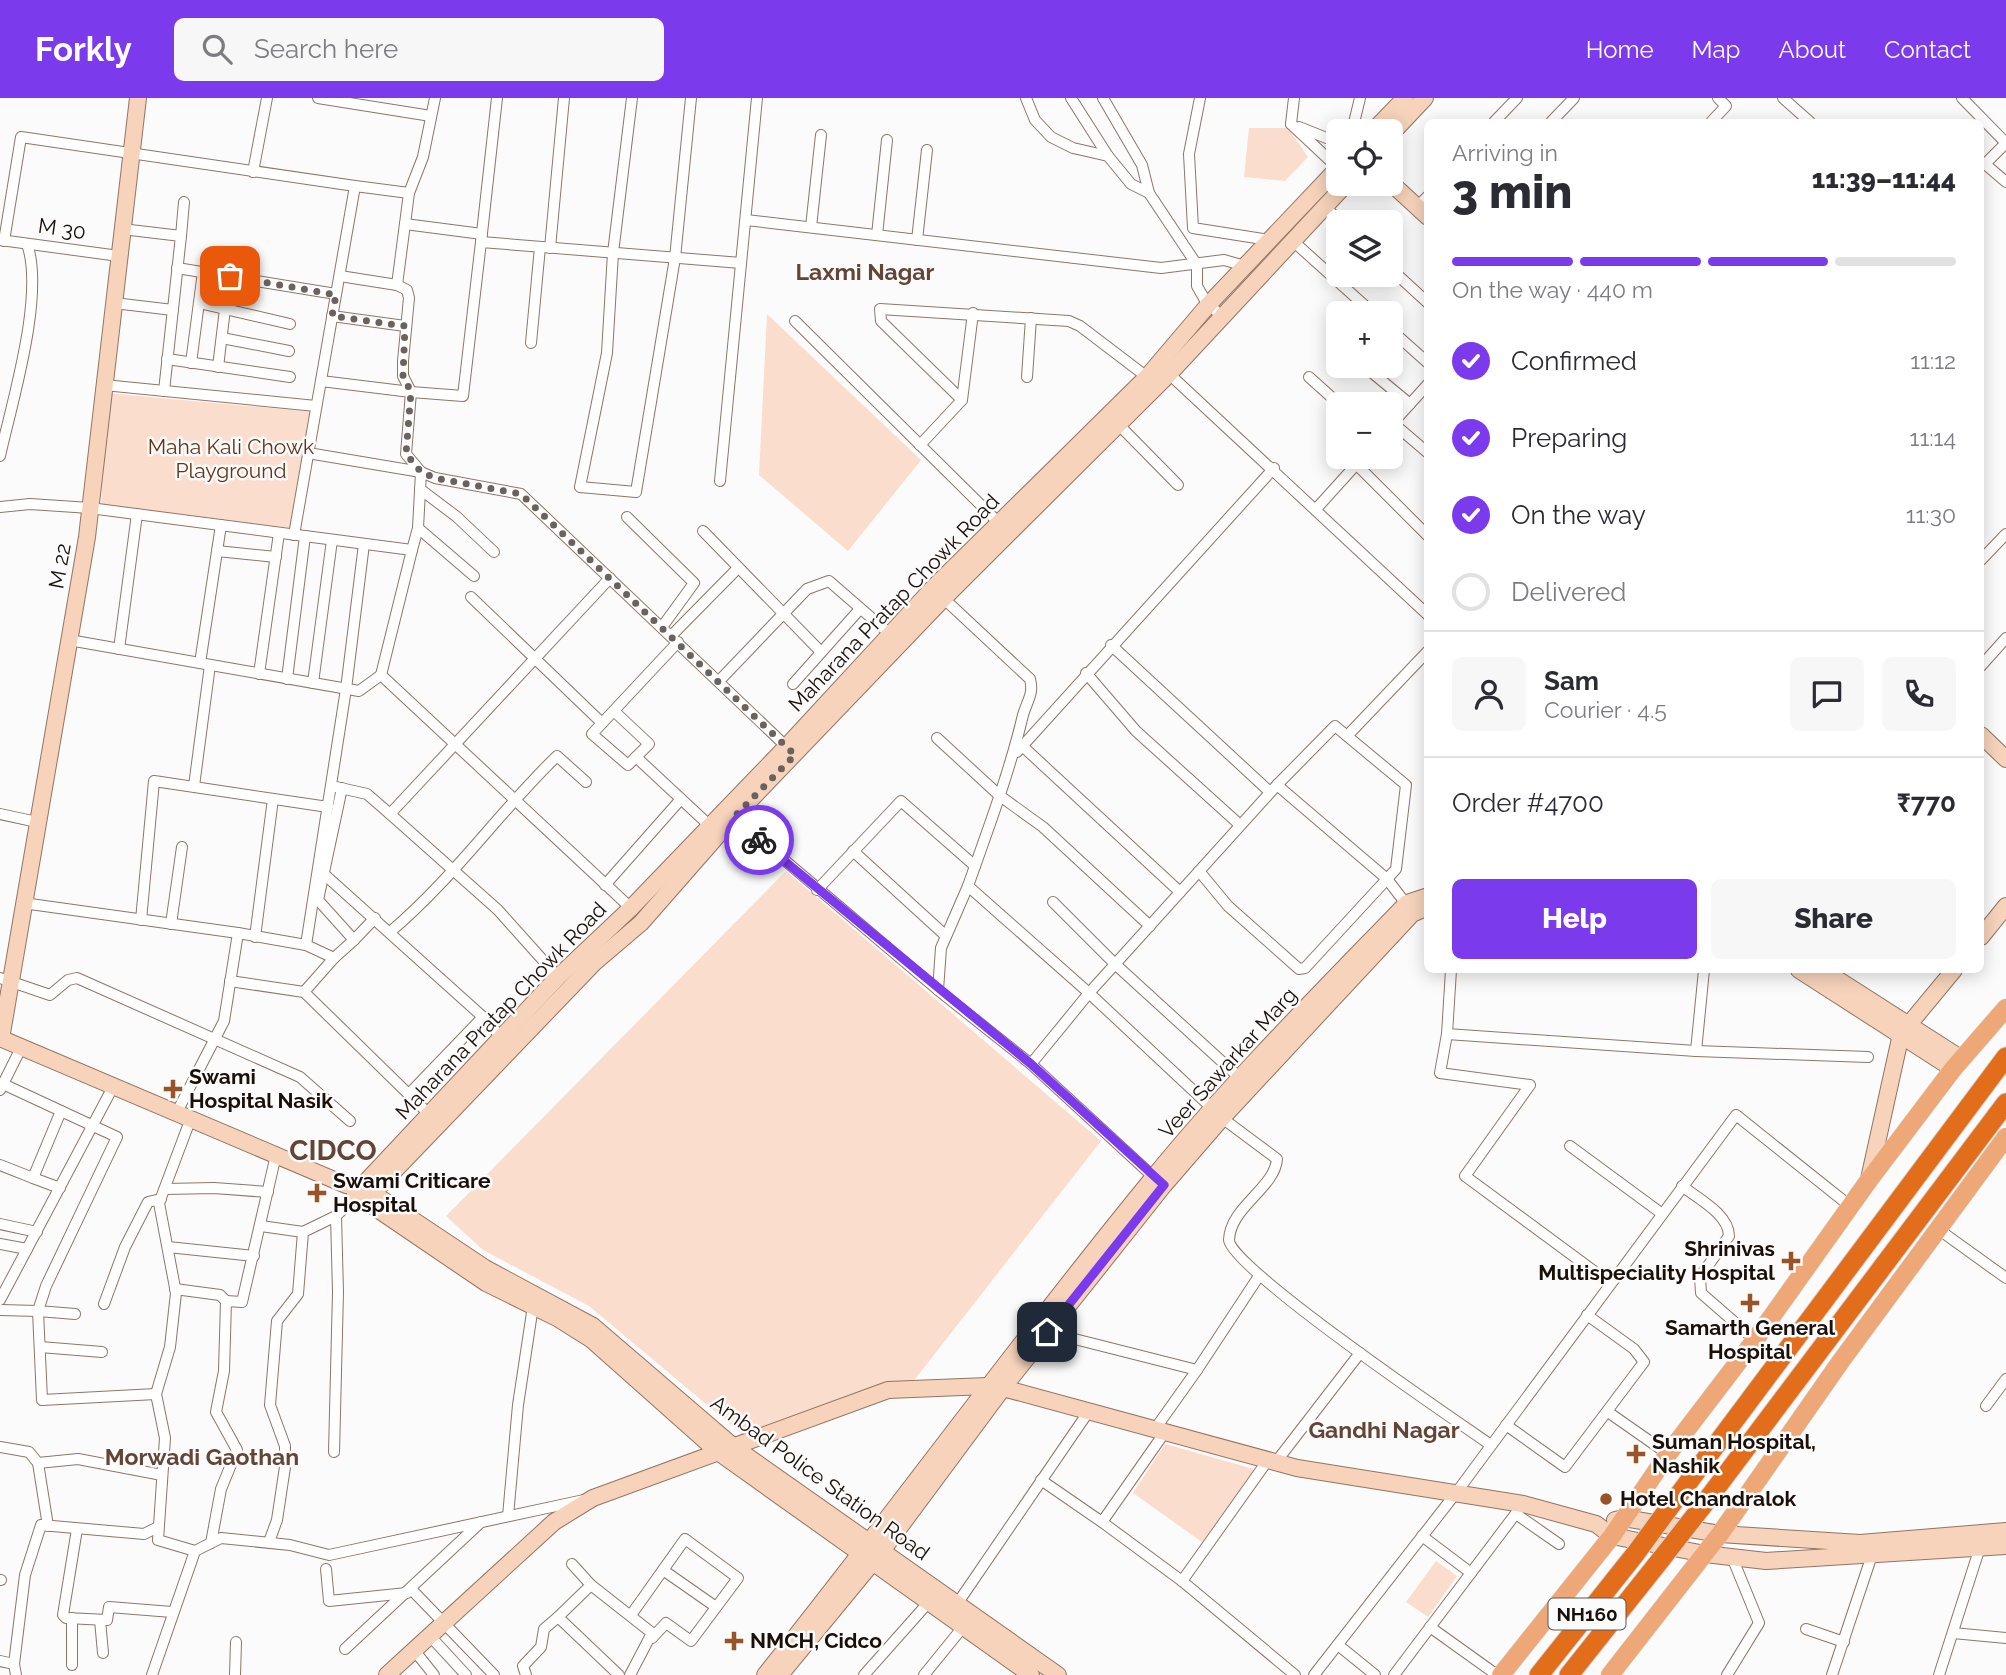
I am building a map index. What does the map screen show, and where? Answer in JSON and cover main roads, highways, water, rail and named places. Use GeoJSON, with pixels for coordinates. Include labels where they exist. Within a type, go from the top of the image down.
{"type":"FeatureCollection","features":[{"type":"Feature","properties":{"kind":"highway","name":"NH160"},"geometry":{"type":"LineString","coordinates":[[1539,1675],[1666,1512],[2006,1057]]}},
{"type":"Feature","properties":{"kind":"highway","name":"NH160"},"geometry":{"type":"LineString","coordinates":[[1569,1675],[1701,1508],[2006,1104]]}},
{"type":"Feature","properties":{"kind":"main road"},"geometry":{"type":"LineString","coordinates":[[1499,1675],[1612,1536],[1668,1454],[1755,1340],[1869,1180],[1958,1064],[2006,1008]]}},
{"type":"Feature","properties":{"kind":"main road"},"geometry":{"type":"LineString","coordinates":[[1610,1675],[1720,1534],[2006,1137]]}},
{"type":"Feature","properties":{"kind":"place","name":"Swami Hospital Nasik"},"geometry":{"type":"Point","coordinates":[173,1089]}},
{"type":"Feature","properties":{"kind":"place","name":"Swami Criticare Hospital"},"geometry":{"type":"Point","coordinates":[317,1193]}},
{"type":"Feature","properties":{"kind":"place","name":"Shrinivas Multispeciality Hospital"},"geometry":{"type":"Point","coordinates":[1791,1261]}},
{"type":"Feature","properties":{"kind":"place","name":"Samarth General Hospital"},"geometry":{"type":"Point","coordinates":[1750,1303]}},
{"type":"Feature","properties":{"kind":"place","name":"Suman Hospital, Nashik"},"geometry":{"type":"Point","coordinates":[1636,1454]}},
{"type":"Feature","properties":{"kind":"place","name":"Hotel Chandralok"},"geometry":{"type":"Point","coordinates":[1606,1499]}},
{"type":"Feature","properties":{"kind":"place","name":"NMCH, Cidco"},"geometry":{"type":"Point","coordinates":[734,1641]}},
{"type":"Feature","properties":{"kind":"district","name":"Laxmi Nagar"},"geometry":{"type":"Point","coordinates":[865,272]}},
{"type":"Feature","properties":{"kind":"district","name":"CIDCO"},"geometry":{"type":"Point","coordinates":[333,1150]}},
{"type":"Feature","properties":{"kind":"district","name":"Gandhi Nagar"},"geometry":{"type":"Point","coordinates":[1384,1430]}},
{"type":"Feature","properties":{"kind":"district","name":"Morwadi Gaothan"},"geometry":{"type":"Point","coordinates":[202,1457]}},
{"type":"Feature","properties":{"kind":"park label","name":"Maha Kali Chowk Playground"},"geometry":{"type":"Point","coordinates":[231,459]}}]}
